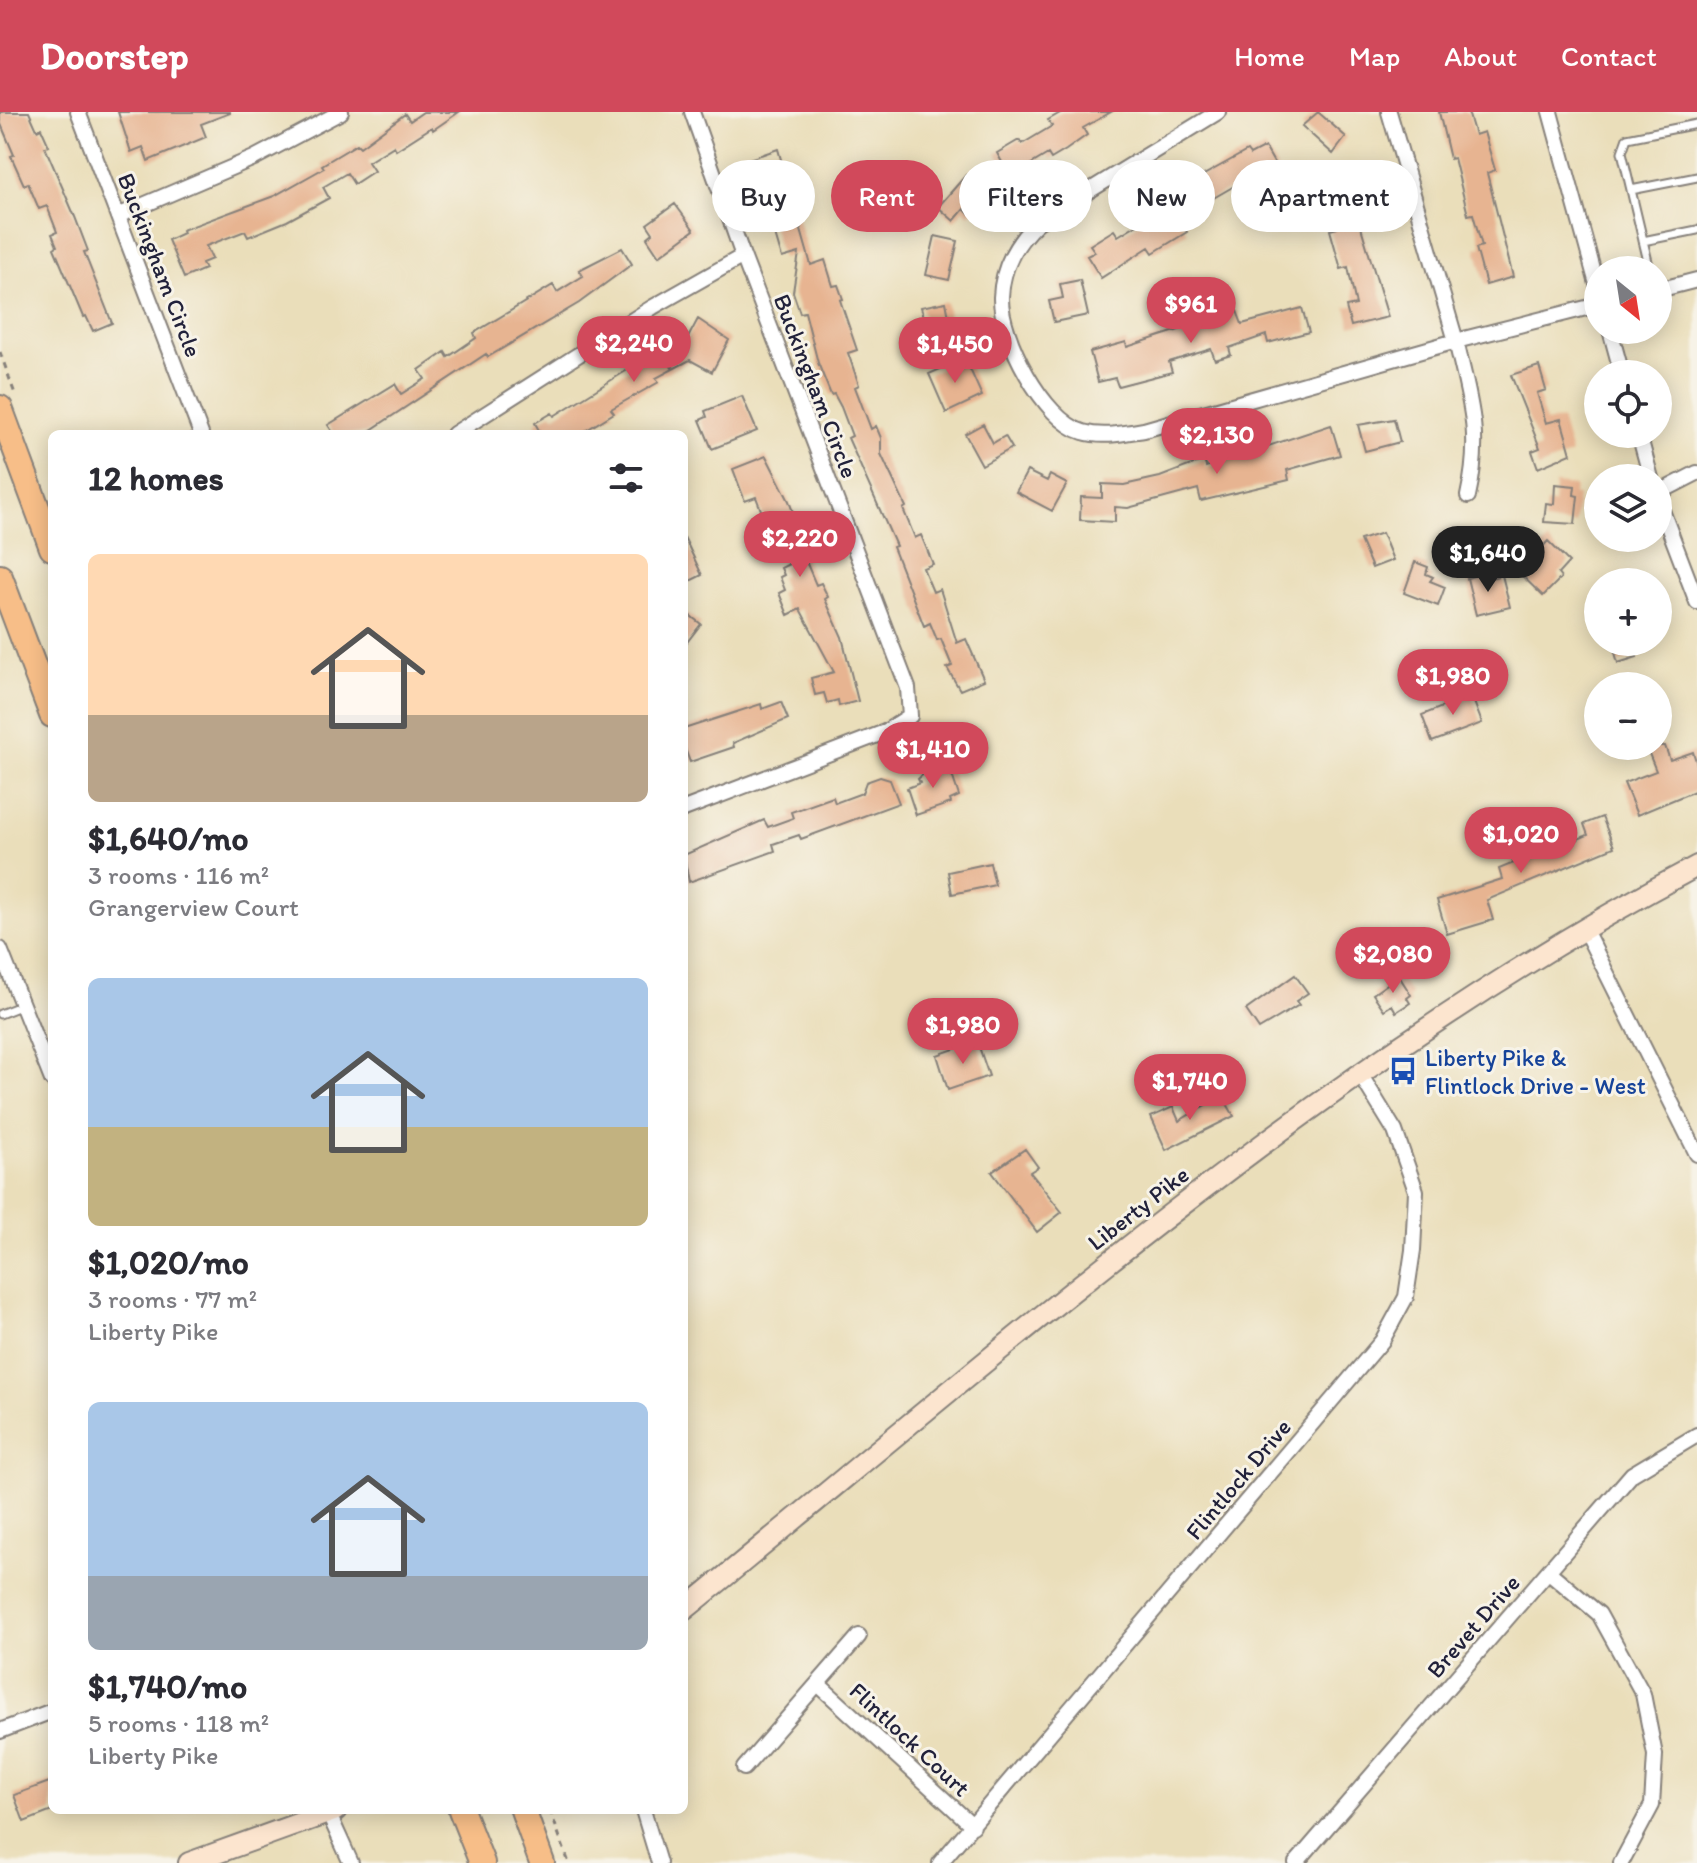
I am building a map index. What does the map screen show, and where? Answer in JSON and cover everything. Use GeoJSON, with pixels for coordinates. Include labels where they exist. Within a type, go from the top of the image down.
{"type":"FeatureCollection","features":[{"type":"Feature","properties":{"kind":"highway"},"geometry":{"type":"LineString","coordinates":[[0,408],[48,537]]}},
{"type":"Feature","properties":{"kind":"highway"},"geometry":{"type":"LineString","coordinates":[[0,577],[48,704]]}},
{"type":"Feature","properties":{"kind":"highway"},"geometry":{"type":"LineString","coordinates":[[463,1814],[482,1863]]}},
{"type":"Feature","properties":{"kind":"highway"},"geometry":{"type":"LineString","coordinates":[[524,1814],[542,1863]]}},
{"type":"Feature","properties":{"kind":"street","name":"Buckingham Circle"},"geometry":{"type":"LineString","coordinates":[[78,112],[120,215],[200,430]]}},
{"type":"Feature","properties":{"kind":"street"},"geometry":{"type":"LineString","coordinates":[[120,215],[254,158],[324,116],[341,112]]}},
{"type":"Feature","properties":{"kind":"street","name":"Buckingham Circle"},"geometry":{"type":"LineString","coordinates":[[688,807],[885,732],[910,716],[908,688],[743,256],[692,112]]}},
{"type":"Feature","properties":{"kind":"street"},"geometry":{"type":"LineString","coordinates":[[1218,112],[1038,222],[1020,239],[1006,271],[1001,299],[1016,351],[1038,396],[1059,419],[1084,432],[1112,435],[1144,430],[1456,341],[1584,309]]}},
{"type":"Feature","properties":{"kind":"street"},"geometry":{"type":"LineString","coordinates":[[1389,112],[1456,341],[1477,430],[1476,462],[1468,496]]}},
{"type":"Feature","properties":{"kind":"street"},"geometry":{"type":"LineString","coordinates":[[1550,112],[1589,256]]}},
{"type":"Feature","properties":{"kind":"street"},"geometry":{"type":"LineString","coordinates":[[460,430],[653,307],[743,256]]}},
{"type":"Feature","properties":{"kind":"street"},"geometry":{"type":"LineString","coordinates":[[1672,286],[1697,280]]}},
{"type":"Feature","properties":{"kind":"street"},"geometry":{"type":"LineString","coordinates":[[1672,486],[1697,473]]}},
{"type":"Feature","properties":{"kind":"street"},"geometry":{"type":"LineString","coordinates":[[1672,537],[1697,602]]}},
{"type":"Feature","properties":{"kind":"street","name":"Liberty Pike"},"geometry":{"type":"LineString","coordinates":[[688,1607],[1124,1250],[1360,1074],[1585,930],[1697,866]]}},
{"type":"Feature","properties":{"kind":"street"},"geometry":{"type":"LineString","coordinates":[[1585,930],[1697,1154]]}},
{"type":"Feature","properties":{"kind":"street"},"geometry":{"type":"LineString","coordinates":[[0,949],[48,1070]]}},
{"type":"Feature","properties":{"kind":"street","name":"Flintlock Drive"},"geometry":{"type":"LineString","coordinates":[[940,1863],[1382,1341],[1406,1297],[1416,1191],[1395,1131],[1360,1074]]}},
{"type":"Feature","properties":{"kind":"street","name":"Brevet Drive"},"geometry":{"type":"LineString","coordinates":[[1296,1863],[1632,1474],[1697,1435]]}},
{"type":"Feature","properties":{"kind":"street"},"geometry":{"type":"LineString","coordinates":[[1549,1572],[1599,1614],[1643,1694],[1655,1755],[1652,1805],[1621,1863]]}},
{"type":"Feature","properties":{"kind":"street","name":"Flintlock Court"},"geometry":{"type":"LineString","coordinates":[[744,1768],[859,1636]]}},
{"type":"Feature","properties":{"kind":"street","name":"Flintlock Court"},"geometry":{"type":"LineString","coordinates":[[818,1684],[973,1826]]}},
{"type":"Feature","properties":{"kind":"street"},"geometry":{"type":"LineString","coordinates":[[0,1731],[48,1713]]}},
{"type":"Feature","properties":{"kind":"street"},"geometry":{"type":"LineString","coordinates":[[189,1863],[322,1814]]}},
{"type":"Feature","properties":{"kind":"street"},"geometry":{"type":"LineString","coordinates":[[331,1814],[351,1863]]}},
{"type":"Feature","properties":{"kind":"street"},"geometry":{"type":"LineString","coordinates":[[644,1814],[659,1863]]}},
{"type":"Feature","properties":{"kind":"lane"},"geometry":{"type":"LineString","coordinates":[[1647,256],[1622,152],[1627,138],[1697,124]]}},
{"type":"Feature","properties":{"kind":"lane"},"geometry":{"type":"LineString","coordinates":[[1631,190],[1697,177]]}},
{"type":"Feature","properties":{"kind":"lane"},"geometry":{"type":"LineString","coordinates":[[1643,241],[1697,230]]}},
{"type":"Feature","properties":{"kind":"lane"},"geometry":{"type":"LineString","coordinates":[[0,1014],[23,1005]]}},
{"type":"Feature","properties":{"kind":"path"},"geometry":{"type":"LineString","coordinates":[[551,1814],[569,1863]]}},
{"type":"Feature","properties":{"kind":"building"},"geometry":{"type":"Polygon","coordinates":[[[0,112],[29,112],[37,130],[41,128],[49,146],[45,147],[88,251],[84,252],[112,323],[93,331],[86,316],[83,317],[54,248],[57,246],[52,234],[57,232],[47,206],[39,209],[28,183],[24,185],[11,156],[14,155],[0,122],[0,112]]]}},
{"type":"Feature","properties":{"kind":"building"},"geometry":{"type":"Polygon","coordinates":[[[118,112],[230,113],[201,124],[206,137],[148,161],[143,147],[131,152],[118,112]]]}},
{"type":"Feature","properties":{"kind":"building"},"geometry":{"type":"Polygon","coordinates":[[[423,112],[459,112],[433,130],[432,127],[396,150],[394,146],[368,162],[374,171],[354,184],[347,173],[323,187],[329,198],[287,221],[248,237],[245,231],[206,246],[212,259],[202,263],[205,269],[184,278],[168,240],[183,233],[182,230],[274,196],[324,168],[322,165],[357,144],[360,147],[405,114],[410,121],[423,112]]]}},
{"type":"Feature","properties":{"kind":"building"},"geometry":{"type":"Polygon","coordinates":[[[1062,112],[1111,112],[1083,128],[1087,135],[1051,159],[1048,154],[1038,160],[1001,160],[997,153],[1019,140],[1022,144],[1052,126],[1048,120],[1062,112]]]}},
{"type":"Feature","properties":{"kind":"building"},"geometry":{"type":"Polygon","coordinates":[[[1318,112],[1346,137],[1333,154],[1302,126],[1318,112]]]}},
{"type":"Feature","properties":{"kind":"building"},"geometry":{"type":"Polygon","coordinates":[[[1439,112],[1468,112],[1475,135],[1484,132],[1495,170],[1487,173],[1513,277],[1486,285],[1476,248],[1482,246],[1473,214],[1468,215],[1454,158],[1450,159],[1439,112]]]}},
{"type":"Feature","properties":{"kind":"building"},"geometry":{"type":"Polygon","coordinates":[[[1265,147],[1272,160],[1231,160],[1231,188],[1215,197],[1215,169],[1247,151],[1250,155],[1265,147]]]}},
{"type":"Feature","properties":{"kind":"building"},"geometry":{"type":"Polygon","coordinates":[[[778,149],[781,160],[749,160],[778,149]]]}},
{"type":"Feature","properties":{"kind":"building"},"geometry":{"type":"Polygon","coordinates":[[[959,183],[959,215],[954,221],[943,211],[943,201],[959,183]]]}},
{"type":"Feature","properties":{"kind":"building"},"geometry":{"type":"Polygon","coordinates":[[[675,204],[694,230],[659,256],[647,238],[653,233],[647,224],[675,204]]]}},
{"type":"Feature","properties":{"kind":"building"},"geometry":{"type":"Polygon","coordinates":[[[774,232],[802,232],[811,265],[825,260],[833,286],[838,285],[857,350],[848,353],[859,385],[855,387],[871,429],[876,426],[881,438],[881,454],[906,507],[903,509],[915,538],[921,535],[933,564],[923,568],[933,592],[940,589],[957,643],[966,639],[984,680],[960,690],[947,668],[952,666],[941,639],[937,640],[930,623],[924,626],[893,547],[896,546],[848,438],[852,436],[841,407],[834,394],[831,395],[818,363],[805,312],[800,313],[793,292],[799,253],[782,258],[774,232]]]}},
{"type":"Feature","properties":{"kind":"building"},"geometry":{"type":"Polygon","coordinates":[[[1111,232],[1118,236],[1125,232],[1187,232],[1153,253],[1149,247],[1101,278],[1087,256],[1095,252],[1090,245],[1111,232]]]}},
{"type":"Feature","properties":{"kind":"building"},"geometry":{"type":"Polygon","coordinates":[[[1331,232],[1362,232],[1388,317],[1351,326],[1346,307],[1356,305],[1348,267],[1341,269],[1331,232]]]}},
{"type":"Feature","properties":{"kind":"building"},"geometry":{"type":"Polygon","coordinates":[[[935,236],[958,241],[949,280],[926,275],[935,236]]]}},
{"type":"Feature","properties":{"kind":"building"},"geometry":{"type":"Polygon","coordinates":[[[622,248],[632,264],[579,303],[488,357],[486,354],[371,430],[331,430],[328,425],[395,384],[401,394],[425,379],[419,370],[445,352],[448,357],[476,338],[474,333],[553,285],[557,292],[583,276],[579,270],[622,248]]]}},
{"type":"Feature","properties":{"kind":"building"},"geometry":{"type":"Polygon","coordinates":[[[1080,280],[1088,315],[1054,322],[1049,301],[1063,298],[1060,284],[1080,280]]]}},
{"type":"Feature","properties":{"kind":"building"},"geometry":{"type":"Polygon","coordinates":[[[946,302],[954,342],[933,347],[921,307],[946,302]]]}},
{"type":"Feature","properties":{"kind":"building"},"geometry":{"type":"Polygon","coordinates":[[[1302,308],[1309,332],[1268,343],[1266,335],[1229,348],[1231,355],[1215,360],[1211,349],[1169,362],[1172,372],[1118,386],[1115,378],[1098,382],[1090,352],[1126,342],[1127,347],[1237,311],[1242,324],[1302,308]]]}},
{"type":"Feature","properties":{"kind":"building"},"geometry":{"type":"Polygon","coordinates":[[[698,319],[729,340],[712,372],[690,360],[656,378],[659,382],[611,409],[614,413],[586,430],[539,430],[535,423],[552,413],[554,416],[645,359],[648,363],[664,354],[672,368],[698,319]]]}},
{"type":"Feature","properties":{"kind":"building"},"geometry":{"type":"Polygon","coordinates":[[[965,358],[982,396],[946,413],[929,374],[965,358]]]}},
{"type":"Feature","properties":{"kind":"building"},"geometry":{"type":"Polygon","coordinates":[[[1539,366],[1546,390],[1537,393],[1546,423],[1561,419],[1571,454],[1538,468],[1532,451],[1540,448],[1511,375],[1539,366]]]}},
{"type":"Feature","properties":{"kind":"building"},"geometry":{"type":"Polygon","coordinates":[[[742,396],[757,431],[712,449],[700,420],[707,417],[705,411],[742,396]]]}},
{"type":"Feature","properties":{"kind":"building"},"geometry":{"type":"Polygon","coordinates":[[[1394,419],[1400,442],[1365,451],[1358,425],[1394,419]]]}},
{"type":"Feature","properties":{"kind":"building"},"geometry":{"type":"Polygon","coordinates":[[[983,424],[993,443],[1005,436],[1012,448],[982,465],[965,434],[983,424]]]}},
{"type":"Feature","properties":{"kind":"building"},"geometry":{"type":"Polygon","coordinates":[[[1331,425],[1340,455],[1287,470],[1289,480],[1201,501],[1198,489],[1128,508],[1115,507],[1115,522],[1080,520],[1081,497],[1102,498],[1102,484],[1124,485],[1160,477],[1204,460],[1206,467],[1331,425]]]}},
{"type":"Feature","properties":{"kind":"building"},"geometry":{"type":"Polygon","coordinates":[[[766,456],[789,501],[804,543],[799,545],[816,585],[821,583],[828,597],[825,599],[842,637],[858,701],[839,706],[838,700],[827,703],[824,693],[815,695],[811,678],[834,672],[800,609],[788,615],[779,593],[785,590],[780,577],[784,575],[781,568],[789,564],[779,536],[775,537],[770,522],[766,523],[756,497],[745,501],[733,469],[766,456]]]}},
{"type":"Feature","properties":{"kind":"building"},"geometry":{"type":"Polygon","coordinates":[[[1027,471],[1047,481],[1050,475],[1067,484],[1052,511],[1016,492],[1027,471]]]}},
{"type":"Feature","properties":{"kind":"building"},"geometry":{"type":"Polygon","coordinates":[[[1555,484],[1575,486],[1574,495],[1578,496],[1575,524],[1544,522],[1546,503],[1554,504],[1555,484]]]}},
{"type":"Feature","properties":{"kind":"building"},"geometry":{"type":"Polygon","coordinates":[[[1382,533],[1393,560],[1372,568],[1360,540],[1382,533]]]}},
{"type":"Feature","properties":{"kind":"building"},"geometry":{"type":"Polygon","coordinates":[[[1548,541],[1569,562],[1558,574],[1561,578],[1543,596],[1513,567],[1529,551],[1534,556],[1548,541]]]}},
{"type":"Feature","properties":{"kind":"building"},"geometry":{"type":"Polygon","coordinates":[[[688,545],[702,575],[688,582],[688,545]]]}},
{"type":"Feature","properties":{"kind":"building"},"geometry":{"type":"Polygon","coordinates":[[[1415,562],[1428,567],[1426,574],[1433,577],[1430,581],[1445,587],[1438,606],[1404,593],[1415,562]]]}},
{"type":"Feature","properties":{"kind":"building"},"geometry":{"type":"Polygon","coordinates":[[[1481,574],[1483,580],[1502,575],[1510,607],[1476,615],[1467,578],[1481,574]]]}},
{"type":"Feature","properties":{"kind":"building"},"geometry":{"type":"Polygon","coordinates":[[[688,614],[701,624],[688,641],[688,614]]]}},
{"type":"Feature","properties":{"kind":"building"},"geometry":{"type":"Polygon","coordinates":[[[1616,656],[1637,656],[1637,657],[1618,663],[1616,656]]]}},
{"type":"Feature","properties":{"kind":"building"},"geometry":{"type":"Polygon","coordinates":[[[1469,689],[1482,723],[1432,742],[1422,715],[1450,704],[1448,697],[1469,689]]]}},
{"type":"Feature","properties":{"kind":"building"},"geometry":{"type":"Polygon","coordinates":[[[781,702],[788,719],[733,743],[734,747],[690,762],[688,728],[761,704],[762,709],[781,702]]]}},
{"type":"Feature","properties":{"kind":"building"},"geometry":{"type":"Polygon","coordinates":[[[1693,752],[1697,764],[1697,790],[1637,815],[1624,783],[1656,771],[1652,760],[1672,760],[1693,752]]]}},
{"type":"Feature","properties":{"kind":"building"},"geometry":{"type":"Polygon","coordinates":[[[948,763],[959,796],[950,800],[951,803],[916,815],[907,788],[920,783],[918,779],[928,770],[948,763]]]}},
{"type":"Feature","properties":{"kind":"building"},"geometry":{"type":"Polygon","coordinates":[[[880,777],[890,780],[899,803],[801,839],[799,835],[773,844],[775,851],[689,882],[688,853],[764,820],[768,827],[793,818],[791,812],[833,797],[835,803],[862,793],[866,782],[880,777]]]}},
{"type":"Feature","properties":{"kind":"building"},"geometry":{"type":"Polygon","coordinates":[[[1602,817],[1614,847],[1487,900],[1493,920],[1447,934],[1437,900],[1502,879],[1499,869],[1514,863],[1505,839],[1524,832],[1534,857],[1588,835],[1584,824],[1602,817]]]}},
{"type":"Feature","properties":{"kind":"building"},"geometry":{"type":"Polygon","coordinates":[[[990,863],[995,885],[952,894],[948,872],[990,863]]]}},
{"type":"Feature","properties":{"kind":"building"},"geometry":{"type":"Polygon","coordinates":[[[1295,975],[1308,993],[1296,1001],[1299,1005],[1259,1029],[1246,1010],[1295,975]]]}},
{"type":"Feature","properties":{"kind":"building"},"geometry":{"type":"Polygon","coordinates":[[[1399,976],[1411,995],[1407,998],[1410,1003],[1396,1012],[1392,1005],[1384,1010],[1373,994],[1399,976]]]}},
{"type":"Feature","properties":{"kind":"building"},"geometry":{"type":"Polygon","coordinates":[[[977,1041],[989,1076],[948,1090],[937,1055],[977,1041]]]}},
{"type":"Feature","properties":{"kind":"building"},"geometry":{"type":"Polygon","coordinates":[[[1222,1095],[1234,1116],[1166,1150],[1151,1117],[1173,1107],[1179,1121],[1222,1095]]]}},
{"type":"Feature","properties":{"kind":"building"},"geometry":{"type":"Polygon","coordinates":[[[1025,1149],[1038,1167],[1030,1172],[1062,1212],[1037,1232],[992,1172],[1025,1149]]]}},
{"type":"Feature","properties":{"kind":"building"},"geometry":{"type":"Polygon","coordinates":[[[48,1782],[48,1813],[24,1822],[14,1795],[48,1782]]]}},
{"type":"Feature","properties":{"kind":"place","name":"Liberty Pike & Flintlock Drive - West"},"geometry":{"type":"Point","coordinates":[1403,1071]}}]}
